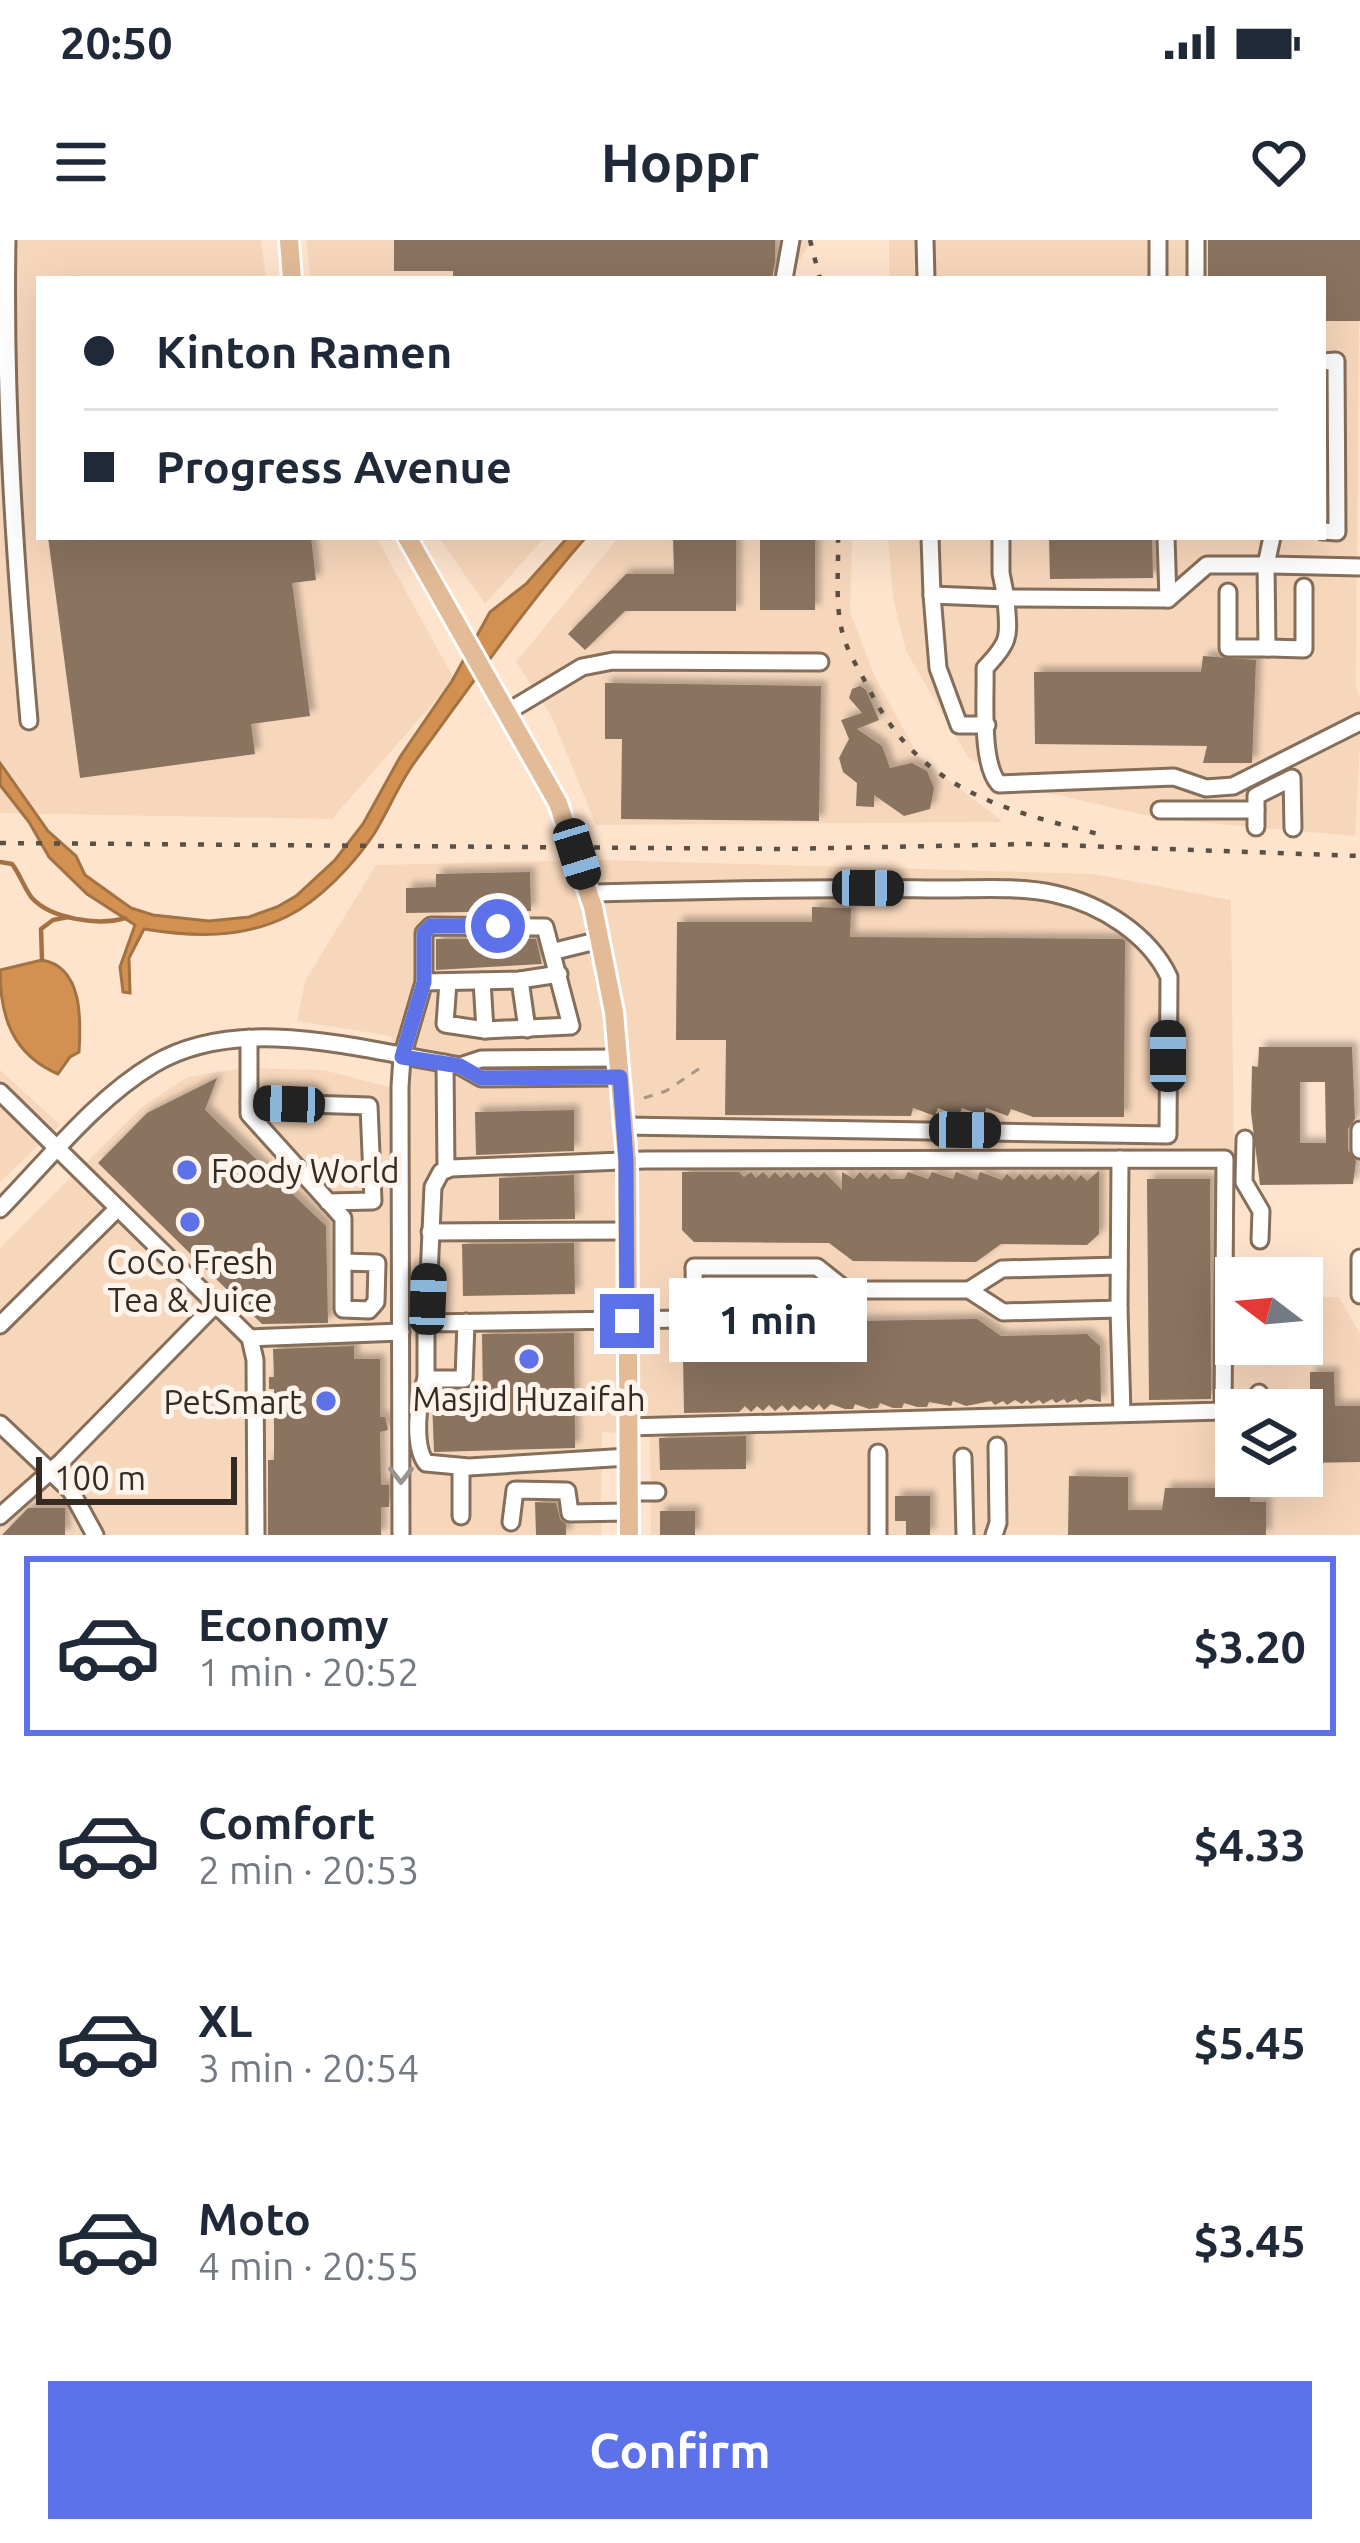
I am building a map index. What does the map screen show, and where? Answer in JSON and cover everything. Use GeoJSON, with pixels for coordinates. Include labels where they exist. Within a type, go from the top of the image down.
{"type":"FeatureCollection","features":[{"type":"Feature","properties":{"kind":"main road"},"geometry":{"type":"LineString","coordinates":[[290,240],[292,276]]}},
{"type":"Feature","properties":{"kind":"main road"},"geometry":{"type":"LineString","coordinates":[[409,540],[558,803],[600,940],[619,1067],[626,1160],[628,1535]]}},
{"type":"Feature","properties":{"kind":"street"},"geometry":{"type":"LineString","coordinates":[[7,240],[3,365],[10,513],[29,721]]}},
{"type":"Feature","properties":{"kind":"street"},"geometry":{"type":"LineString","coordinates":[[785,276],[791,240]]}},
{"type":"Feature","properties":{"kind":"street"},"geometry":{"type":"LineString","coordinates":[[926,240],[926,276]]}},
{"type":"Feature","properties":{"kind":"street"},"geometry":{"type":"LineString","coordinates":[[1158,240],[1158,276]]}},
{"type":"Feature","properties":{"kind":"street"},"geometry":{"type":"LineString","coordinates":[[1196,240],[1196,276]]}},
{"type":"Feature","properties":{"kind":"street"},"geometry":{"type":"LineString","coordinates":[[1326,362],[1336,361],[1337,532],[1326,532]]}},
{"type":"Feature","properties":{"kind":"street"},"geometry":{"type":"LineString","coordinates":[[930,540],[938,668],[959,725],[987,725]]}},
{"type":"Feature","properties":{"kind":"street"},"geometry":{"type":"LineString","coordinates":[[1001,540],[1010,628],[1006,647],[985,668],[989,772],[999,784],[1174,777],[1206,788],[1233,786],[1360,722]]}},
{"type":"Feature","properties":{"kind":"street"},"geometry":{"type":"LineString","coordinates":[[1166,540],[1168,598]]}},
{"type":"Feature","properties":{"kind":"street"},"geometry":{"type":"LineString","coordinates":[[1267,648],[1266,565],[1272,540]]}},
{"type":"Feature","properties":{"kind":"street"},"geometry":{"type":"LineString","coordinates":[[932,596],[1168,598],[1208,565],[1360,567]]}},
{"type":"Feature","properties":{"kind":"street"},"geometry":{"type":"LineString","coordinates":[[1228,592],[1228,648],[1304,649],[1304,587]]}},
{"type":"Feature","properties":{"kind":"street"},"geometry":{"type":"LineString","coordinates":[[508,712],[582,667],[613,661],[820,662]]}},
{"type":"Feature","properties":{"kind":"street"},"geometry":{"type":"LineString","coordinates":[[1290,757],[1293,828]]}},
{"type":"Feature","properties":{"kind":"street"},"geometry":{"type":"LineString","coordinates":[[1160,810],[1256,818],[1256,796],[1292,778]]}},
{"type":"Feature","properties":{"kind":"street"},"geometry":{"type":"LineString","coordinates":[[589,893],[784,886],[1035,891],[1104,913],[1145,943],[1169,977],[1168,1135],[624,1126]]}},
{"type":"Feature","properties":{"kind":"street"},"geometry":{"type":"LineString","coordinates":[[401,1535],[402,1057],[424,982],[424,933],[431,926],[545,927],[572,1026],[484,1030],[446,1024],[448,982]]}},
{"type":"Feature","properties":{"kind":"street"},"geometry":{"type":"LineString","coordinates":[[555,951],[600,940]]}},
{"type":"Feature","properties":{"kind":"street"},"geometry":{"type":"LineString","coordinates":[[424,982],[520,980],[559,974]]}},
{"type":"Feature","properties":{"kind":"street"},"geometry":{"type":"LineString","coordinates":[[520,980],[527,1029]]}},
{"type":"Feature","properties":{"kind":"street"},"geometry":{"type":"LineString","coordinates":[[482,981],[484,1030]]}},
{"type":"Feature","properties":{"kind":"street"},"geometry":{"type":"LineString","coordinates":[[0,1209],[110,1097],[156,1062],[219,1039],[285,1037],[453,1065],[481,1059],[619,1067]]}},
{"type":"Feature","properties":{"kind":"street"},"geometry":{"type":"LineString","coordinates":[[248,1038],[249,1114],[343,1218],[343,1262]]}},
{"type":"Feature","properties":{"kind":"street"},"geometry":{"type":"LineString","coordinates":[[428,1299],[433,1187],[446,1170],[453,1065]]}},
{"type":"Feature","properties":{"kind":"street"},"geometry":{"type":"LineString","coordinates":[[0,1093],[250,1338],[255,1360],[256,1535]]}},
{"type":"Feature","properties":{"kind":"street"},"geometry":{"type":"LineString","coordinates":[[249,1102],[369,1106],[373,1201],[328,1202]]}},
{"type":"Feature","properties":{"kind":"street"},"geometry":{"type":"LineString","coordinates":[[1360,1130],[1360,1150]]}},
{"type":"Feature","properties":{"kind":"street"},"geometry":{"type":"LineString","coordinates":[[1245,1139],[1244,1182],[1261,1211],[1260,1240]]}},
{"type":"Feature","properties":{"kind":"street"},"geometry":{"type":"LineString","coordinates":[[446,1170],[626,1160],[1225,1159],[1223,1411],[628,1427]]}},
{"type":"Feature","properties":{"kind":"street"},"geometry":{"type":"LineString","coordinates":[[1120,1160],[1121,1413]]}},
{"type":"Feature","properties":{"kind":"street"},"geometry":{"type":"LineString","coordinates":[[0,1325],[117,1209]]}},
{"type":"Feature","properties":{"kind":"street"},"geometry":{"type":"LineString","coordinates":[[430,1232],[627,1231]]}},
{"type":"Feature","properties":{"kind":"street"},"geometry":{"type":"LineString","coordinates":[[1360,1258],[1360,1295]]}},
{"type":"Feature","properties":{"kind":"street"},"geometry":{"type":"LineString","coordinates":[[695,1320],[694,1267],[817,1267],[846,1290],[969,1290],[1002,1269],[1119,1266]]}},
{"type":"Feature","properties":{"kind":"street"},"geometry":{"type":"LineString","coordinates":[[628,1457],[461,1467],[434,1466],[421,1458],[426,1322],[817,1318],[846,1290]]}},
{"type":"Feature","properties":{"kind":"street"},"geometry":{"type":"LineString","coordinates":[[969,1290],[1003,1312],[1119,1309]]}},
{"type":"Feature","properties":{"kind":"street"},"geometry":{"type":"LineString","coordinates":[[0,1516],[51,1472],[215,1305]]}},
{"type":"Feature","properties":{"kind":"street"},"geometry":{"type":"LineString","coordinates":[[426,1379],[464,1379],[466,1322]]}},
{"type":"Feature","properties":{"kind":"street"},"geometry":{"type":"LineString","coordinates":[[250,1338],[401,1332]]}},
{"type":"Feature","properties":{"kind":"street"},"geometry":{"type":"LineString","coordinates":[[0,1424],[77,1498],[87,1532]]}},
{"type":"Feature","properties":{"kind":"street"},"geometry":{"type":"LineString","coordinates":[[994,1535],[998,1446]]}},
{"type":"Feature","properties":{"kind":"street"},"geometry":{"type":"LineString","coordinates":[[878,1453],[878,1535]]}},
{"type":"Feature","properties":{"kind":"street"},"geometry":{"type":"LineString","coordinates":[[963,1457],[965,1535]]}},
{"type":"Feature","properties":{"kind":"street"},"geometry":{"type":"LineString","coordinates":[[461,1467],[461,1516]]}},
{"type":"Feature","properties":{"kind":"street"},"geometry":{"type":"LineString","coordinates":[[512,1522],[514,1490],[563,1489],[569,1496],[570,1513],[657,1492]]}},
{"type":"Feature","properties":{"kind":"path"},"geometry":{"type":"LineString","coordinates":[[644,1097],[657,1096],[703,1066]]}},
{"type":"Feature","properties":{"kind":"shaded area"},"geometry":{"type":"Polygon","coordinates":[[[0,240],[261,240],[266,276],[36,276],[36,540],[378,540],[454,679],[332,819],[0,813],[0,240]]]}},
{"type":"Feature","properties":{"kind":"shaded area"},"geometry":{"type":"Polygon","coordinates":[[[306,240],[813,240],[788,276],[311,276],[306,240]]]}},
{"type":"Feature","properties":{"kind":"shaded area"},"geometry":{"type":"Polygon","coordinates":[[[889,240],[1360,240],[1356,686],[1360,745],[1355,836],[1162,819],[1014,785],[968,757],[906,651],[893,598],[888,540],[1326,540],[1326,276],[889,276],[889,240]]]}},
{"type":"Feature","properties":{"kind":"shaded area"},"geometry":{"type":"Polygon","coordinates":[[[441,540],[542,540],[485,604],[441,540]]]}},
{"type":"Feature","properties":{"kind":"shaded area"},"geometry":{"type":"Polygon","coordinates":[[[565,540],[584,540],[477,677],[408,772],[374,834],[336,880],[300,909],[253,929],[181,934],[144,929],[129,958],[130,993],[123,992],[120,967],[135,925],[87,894],[49,857],[0,785],[0,763],[48,831],[76,856],[85,875],[131,908],[209,921],[249,917],[296,896],[335,860],[363,824],[490,612],[526,584],[565,540]]]}},
{"type":"Feature","properties":{"kind":"shaded area"},"geometry":{"type":"Polygon","coordinates":[[[617,540],[852,540],[850,612],[875,677],[918,756],[1003,822],[596,825],[552,717],[516,662],[617,540]]]}},
{"type":"Feature","properties":{"kind":"shaded area"},"geometry":{"type":"Polygon","coordinates":[[[605,860],[1094,874],[1231,900],[1235,1257],[1215,1257],[1215,1365],[1323,1365],[1323,1297],[1339,1297],[1360,1334],[1360,1535],[651,1535],[650,1435],[602,1432],[601,1535],[0,1535],[0,1248],[142,1107],[187,1077],[243,1068],[324,1070],[408,1092],[391,1036],[297,1021],[305,981],[376,865],[605,860]]]}},
{"type":"Feature","properties":{"kind":"shaded area"},"geometry":{"type":"Polygon","coordinates":[[[42,960],[65,973],[79,1011],[79,1052],[58,1074],[19,1044],[3,1003],[0,970],[42,960]]]}},
{"type":"Feature","properties":{"kind":"shaded area"},"geometry":{"type":"Polygon","coordinates":[[[0,1070],[60,1125],[0,1182],[0,1070]]]}},
{"type":"Feature","properties":{"kind":"building"},"geometry":{"type":"Polygon","coordinates":[[[394,240],[775,240],[772,276],[453,276],[453,271],[394,271],[394,240]]]}},
{"type":"Feature","properties":{"kind":"building"},"geometry":{"type":"Polygon","coordinates":[[[1208,240],[1360,240],[1360,321],[1326,321],[1326,276],[1208,276],[1208,240]]]}},
{"type":"Feature","properties":{"kind":"building"},"geometry":{"type":"Polygon","coordinates":[[[48,540],[311,540],[316,580],[292,583],[310,716],[251,724],[255,754],[80,778],[48,540]]]}},
{"type":"Feature","properties":{"kind":"building"},"geometry":{"type":"Polygon","coordinates":[[[673,540],[736,540],[736,611],[625,611],[585,650],[568,634],[626,574],[674,574],[673,540]]]}},
{"type":"Feature","properties":{"kind":"building"},"geometry":{"type":"Polygon","coordinates":[[[760,540],[815,540],[815,610],[760,610],[760,540]]]}},
{"type":"Feature","properties":{"kind":"building"},"geometry":{"type":"Polygon","coordinates":[[[1049,540],[1152,540],[1153,578],[1050,579],[1049,540]]]}},
{"type":"Feature","properties":{"kind":"building"},"geometry":{"type":"Polygon","coordinates":[[[1203,656],[1256,660],[1252,763],[1203,763],[1207,746],[1035,744],[1034,672],[1201,672],[1203,656]]]}},
{"type":"Feature","properties":{"kind":"building"},"geometry":{"type":"Polygon","coordinates":[[[605,683],[821,686],[819,821],[621,819],[622,739],[605,739],[605,683]]]}},
{"type":"Feature","properties":{"kind":"building"},"geometry":{"type":"Polygon","coordinates":[[[860,686],[879,720],[857,729],[882,746],[890,768],[912,763],[927,771],[934,788],[930,809],[904,816],[874,795],[874,807],[856,806],[857,783],[843,772],[839,758],[849,739],[841,720],[862,713],[849,698],[852,689],[860,686]]]}},
{"type":"Feature","properties":{"kind":"building"},"geometry":{"type":"Polygon","coordinates":[[[530,872],[531,911],[406,913],[406,888],[436,887],[436,874],[530,872]]]}},
{"type":"Feature","properties":{"kind":"building"},"geometry":{"type":"Polygon","coordinates":[[[812,907],[851,908],[850,937],[1125,941],[1124,1117],[1033,1117],[1011,1109],[1008,1116],[986,1108],[984,1116],[962,1108],[959,1116],[938,1108],[935,1116],[913,1108],[911,1116],[725,1115],[726,1040],[676,1040],[677,922],[812,922],[812,907]]]}},
{"type":"Feature","properties":{"kind":"building"},"geometry":{"type":"Polygon","coordinates":[[[436,939],[536,939],[542,964],[436,970],[436,939]]]}},
{"type":"Feature","properties":{"kind":"building"},"geometry":{"type":"Polygon","coordinates":[[[1259,1047],[1352,1047],[1355,1119],[1348,1129],[1348,1150],[1356,1161],[1353,1184],[1260,1185],[1251,1112],[1252,1066],[1258,1067],[1259,1047]],[[1300,1082],[1300,1143],[1326,1143],[1325,1082],[1300,1082]]]}},
{"type":"Feature","properties":{"kind":"building"},"geometry":{"type":"Polygon","coordinates":[[[217,1078],[205,1110],[326,1226],[328,1323],[262,1324],[98,1163],[147,1113],[217,1078]]]}},
{"type":"Feature","properties":{"kind":"building"},"geometry":{"type":"Polygon","coordinates":[[[574,1110],[574,1151],[476,1155],[475,1112],[574,1110]]]}},
{"type":"Feature","properties":{"kind":"building"},"geometry":{"type":"Polygon","coordinates":[[[1099,1171],[1099,1234],[1087,1245],[1001,1244],[976,1262],[853,1261],[829,1243],[694,1242],[682,1230],[682,1172],[739,1172],[744,1177],[751,1172],[756,1178],[763,1172],[769,1178],[775,1172],[781,1178],[787,1172],[793,1178],[799,1172],[805,1178],[811,1172],[818,1178],[824,1172],[842,1190],[842,1172],[854,1179],[860,1172],[867,1179],[873,1173],[879,1179],[885,1173],[891,1179],[904,1179],[908,1172],[928,1179],[932,1172],[953,1179],[956,1172],[977,1180],[980,1172],[1002,1180],[1007,1174],[1014,1180],[1020,1174],[1026,1180],[1032,1174],[1038,1180],[1045,1174],[1050,1180],[1057,1174],[1063,1180],[1069,1174],[1075,1181],[1081,1175],[1087,1181],[1099,1171]]]}},
{"type":"Feature","properties":{"kind":"building"},"geometry":{"type":"Polygon","coordinates":[[[574,1175],[575,1219],[499,1220],[499,1178],[574,1175]]]}},
{"type":"Feature","properties":{"kind":"building"},"geometry":{"type":"Polygon","coordinates":[[[1147,1179],[1210,1179],[1211,1399],[1149,1400],[1147,1179]]]}},
{"type":"Feature","properties":{"kind":"building"},"geometry":{"type":"Polygon","coordinates":[[[574,1243],[575,1294],[463,1296],[462,1244],[574,1243]]]}},
{"type":"Feature","properties":{"kind":"building"},"geometry":{"type":"Polygon","coordinates":[[[977,1319],[1001,1336],[1087,1334],[1100,1346],[1101,1402],[1076,1399],[1067,1403],[1064,1399],[1056,1403],[1052,1399],[1022,1404],[1015,1400],[1007,1405],[991,1401],[966,1406],[953,1401],[951,1406],[929,1402],[927,1407],[904,1403],[902,1408],[880,1403],[869,1409],[831,1404],[824,1410],[819,1404],[813,1410],[794,1405],[788,1411],[782,1405],[775,1411],[769,1405],[763,1411],[757,1406],[751,1412],[745,1406],[739,1412],[684,1413],[683,1355],[695,1342],[830,1339],[853,1321],[977,1319]]]}},
{"type":"Feature","properties":{"kind":"building"},"geometry":{"type":"Polygon","coordinates":[[[574,1333],[575,1448],[434,1452],[432,1400],[483,1399],[482,1334],[574,1333]]]}},
{"type":"Feature","properties":{"kind":"building"},"geometry":{"type":"Polygon","coordinates":[[[354,1346],[354,1359],[380,1359],[380,1417],[385,1417],[388,1430],[380,1432],[381,1485],[389,1485],[389,1507],[381,1507],[381,1535],[268,1535],[268,1460],[274,1460],[274,1389],[269,1389],[269,1377],[274,1377],[273,1349],[354,1346]]]}},
{"type":"Feature","properties":{"kind":"building"},"geometry":{"type":"Polygon","coordinates":[[[1310,1372],[1334,1372],[1335,1406],[1360,1406],[1360,1462],[1323,1463],[1323,1389],[1310,1389],[1310,1372]]]}},
{"type":"Feature","properties":{"kind":"building"},"geometry":{"type":"Polygon","coordinates":[[[746,1436],[746,1469],[660,1470],[659,1438],[746,1436]]]}},
{"type":"Feature","properties":{"kind":"building"},"geometry":{"type":"Polygon","coordinates":[[[1069,1476],[1128,1477],[1128,1510],[1162,1510],[1165,1488],[1215,1488],[1215,1497],[1266,1502],[1266,1535],[1068,1535],[1069,1476]]]}},
{"type":"Feature","properties":{"kind":"building"},"geometry":{"type":"Polygon","coordinates":[[[895,1496],[930,1496],[930,1535],[906,1535],[906,1521],[895,1521],[895,1496]]]}},
{"type":"Feature","properties":{"kind":"building"},"geometry":{"type":"Polygon","coordinates":[[[535,1502],[556,1503],[566,1535],[536,1535],[535,1502]]]}},
{"type":"Feature","properties":{"kind":"building"},"geometry":{"type":"Polygon","coordinates":[[[28,1508],[65,1508],[65,1535],[2,1535],[28,1508]]]}},
{"type":"Feature","properties":{"kind":"building"},"geometry":{"type":"Polygon","coordinates":[[[660,1511],[695,1511],[695,1535],[660,1535],[660,1511]]]}},
{"type":"Feature","properties":{"kind":"waterway"},"geometry":{"type":"LineString","coordinates":[[0,862],[12,864],[32,898],[51,911],[89,921],[125,918]]}},
{"type":"Feature","properties":{"kind":"waterway"},"geometry":{"type":"LineString","coordinates":[[42,960],[41,929],[68,917]]}},
{"type":"Feature","properties":{"kind":"railway"},"geometry":{"type":"LineString","coordinates":[[810,240],[819,276]]}},
{"type":"Feature","properties":{"kind":"railway"},"geometry":{"type":"LineString","coordinates":[[838,540],[838,601],[846,644],[889,722],[912,750],[939,773],[999,805],[1106,836]]}},
{"type":"Feature","properties":{"kind":"railway"},"geometry":{"type":"LineString","coordinates":[[0,843],[784,849],[1029,844],[1360,856]]}},
{"type":"Feature","properties":{"kind":"place","name":"Foody World"},"geometry":{"type":"Point","coordinates":[187,1170]}},
{"type":"Feature","properties":{"kind":"place","name":"CoCo Fresh Tea & Juice"},"geometry":{"type":"Point","coordinates":[190,1222]}},
{"type":"Feature","properties":{"kind":"place","name":"Masjid Huzaifah"},"geometry":{"type":"Point","coordinates":[529,1359]}},
{"type":"Feature","properties":{"kind":"place","name":"PetSmart"},"geometry":{"type":"Point","coordinates":[326,1401]}},
{"type":"Feature","properties":{"kind":"route"},"geometry":{"type":"LineString","coordinates":[[498,926],[431,926],[424,933],[424,982],[402,1057],[460,1066],[481,1078],[620,1077],[626,1160],[627,1321]]}}]}
